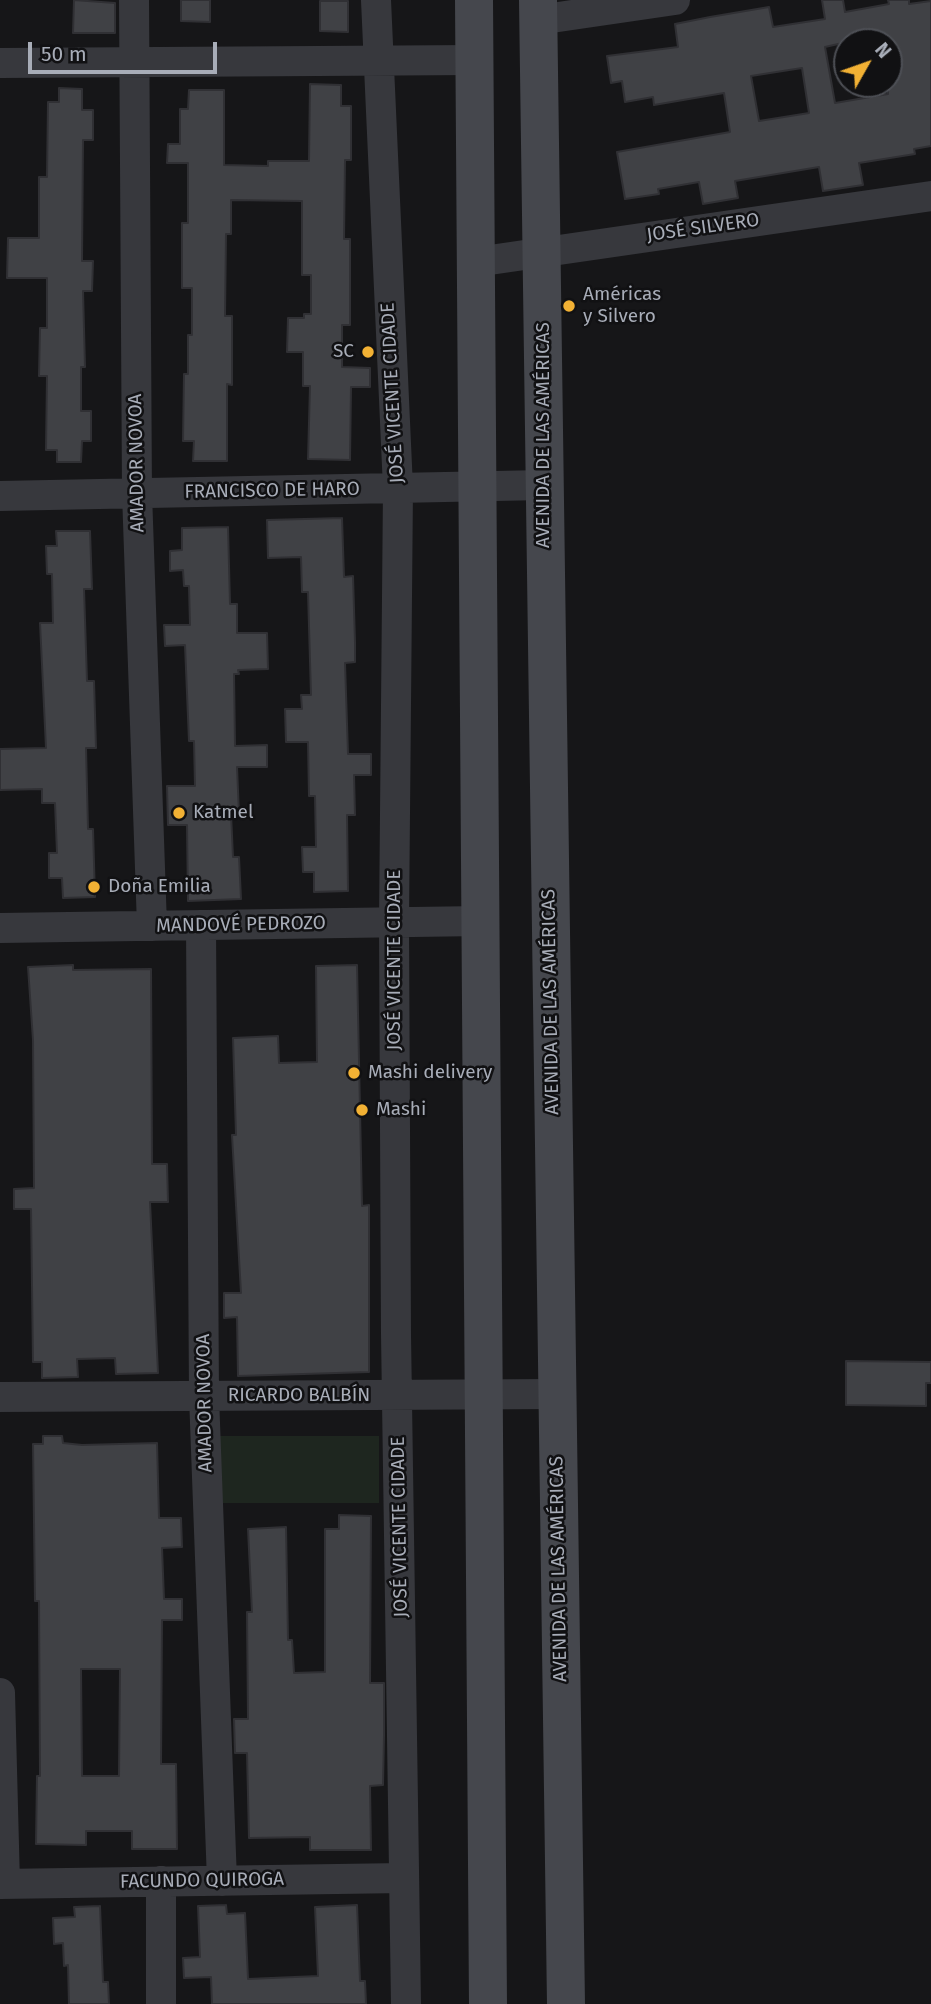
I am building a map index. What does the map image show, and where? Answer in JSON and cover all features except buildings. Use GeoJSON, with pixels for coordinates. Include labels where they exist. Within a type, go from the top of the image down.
{"type":"FeatureCollection","features":[{"type":"Feature","properties":{"kind":"main road"},"geometry":{"type":"LineString","coordinates":[[474,0],[488,2004]]}},
{"type":"Feature","properties":{"kind":"main road","name":"AVENIDA DE LAS AMÉRICAS"},"geometry":{"type":"LineString","coordinates":[[538,10],[566,2004]]}},
{"type":"Feature","properties":{"kind":"street","name":"AMADOR NOVOA"},"geometry":{"type":"LineString","coordinates":[[134,0],[132,62],[137,493],[152,926]]}},
{"type":"Feature","properties":{"kind":"street","name":"JOSÉ VICENTE CIDADE"},"geometry":{"type":"LineString","coordinates":[[376,0],[398,488],[394,922],[406,2004]]}},
{"type":"Feature","properties":{"kind":"street"},"geometry":{"type":"LineString","coordinates":[[538,10],[675,0]]}},
{"type":"Feature","properties":{"kind":"street"},"geometry":{"type":"LineString","coordinates":[[0,63],[475,60]]}},
{"type":"Feature","properties":{"kind":"street","name":"JOSÉ SILVERO"},"geometry":{"type":"LineString","coordinates":[[476,262],[931,196]]}},
{"type":"Feature","properties":{"kind":"street","name":"FRANCISCO DE HARO"},"geometry":{"type":"LineString","coordinates":[[0,496],[544,485]]}},
{"type":"Feature","properties":{"kind":"street","name":"MANDOVÉ PEDROZO"},"geometry":{"type":"LineString","coordinates":[[0,928],[481,921]]}},
{"type":"Feature","properties":{"kind":"street","name":"AMADOR NOVOA"},"geometry":{"type":"LineString","coordinates":[[201,925],[204,1396],[222,1881]]}},
{"type":"Feature","properties":{"kind":"street","name":"RICARDO BALBÍN"},"geometry":{"type":"LineString","coordinates":[[0,1397],[557,1394]]}},
{"type":"Feature","properties":{"kind":"street"},"geometry":{"type":"LineString","coordinates":[[0,1693],[2,1884]]}},
{"type":"Feature","properties":{"kind":"street","name":"FACUNDO QUIROGA"},"geometry":{"type":"LineString","coordinates":[[2,1884],[404,1878]]}},
{"type":"Feature","properties":{"kind":"street"},"geometry":{"type":"LineString","coordinates":[[160,1881],[162,2004]]}},
{"type":"Feature","properties":{"kind":"shaded area"},"geometry":{"type":"Polygon","coordinates":[[[220,1436],[379,1436],[379,1503],[220,1503],[220,1436]]]}},
{"type":"Feature","properties":{"kind":"place","name":"Américas y Silvero"},"geometry":{"type":"Point","coordinates":[569,306]}},
{"type":"Feature","properties":{"kind":"place","name":"SC"},"geometry":{"type":"Point","coordinates":[368,352]}},
{"type":"Feature","properties":{"kind":"place","name":"Katmel"},"geometry":{"type":"Point","coordinates":[179,813]}},
{"type":"Feature","properties":{"kind":"place","name":"Doña Emilia"},"geometry":{"type":"Point","coordinates":[94,887]}},
{"type":"Feature","properties":{"kind":"place","name":"Mashi delivery"},"geometry":{"type":"Point","coordinates":[354,1073]}},
{"type":"Feature","properties":{"kind":"place","name":"Mashi"},"geometry":{"type":"Point","coordinates":[362,1110]}}]}
